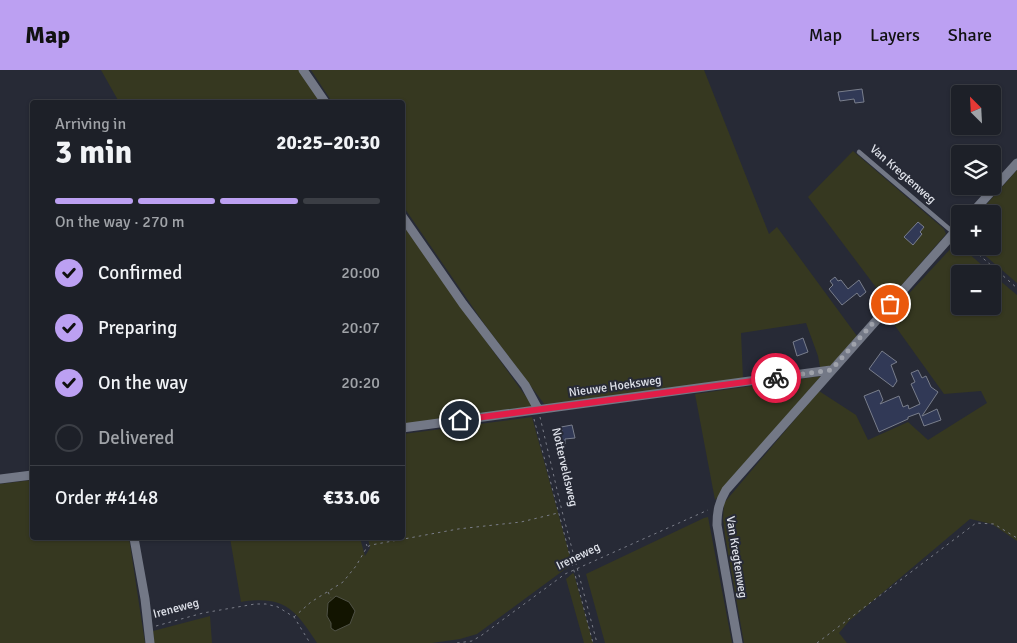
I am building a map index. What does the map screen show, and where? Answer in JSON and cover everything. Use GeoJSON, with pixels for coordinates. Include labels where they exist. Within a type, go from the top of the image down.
{"type":"FeatureCollection","features":[{"type":"Feature","properties":{"kind":"street"},"geometry":{"type":"LineString","coordinates":[[303,70],[324,100]]}},
{"type":"Feature","properties":{"kind":"street"},"geometry":{"type":"LineString","coordinates":[[979,205],[1017,163]]}},
{"type":"Feature","properties":{"kind":"street"},"geometry":{"type":"LineString","coordinates":[[405,220],[463,304],[525,385],[536,414]]}},
{"type":"Feature","properties":{"kind":"street","name":"Van Kregtenweg"},"geometry":{"type":"LineString","coordinates":[[738,643],[717,525],[718,505],[726,490],[951,237]]}},
{"type":"Feature","properties":{"kind":"street","name":"Nieuwe Hoeksweg"},"geometry":{"type":"LineString","coordinates":[[405,428],[536,414],[831,370]]}},
{"type":"Feature","properties":{"kind":"street"},"geometry":{"type":"LineString","coordinates":[[0,479],[30,475]]}},
{"type":"Feature","properties":{"kind":"street","name":"Ireneweg"},"geometry":{"type":"LineString","coordinates":[[134,540],[150,643]]}},
{"type":"Feature","properties":{"kind":"lane","name":"Van Kregtenweg"},"geometry":{"type":"LineString","coordinates":[[859,152],[951,225]]}},
{"type":"Feature","properties":{"kind":"path"},"geometry":{"type":"LineString","coordinates":[[979,255],[1017,288]]}},
{"type":"Feature","properties":{"kind":"path","name":"Notterveldsweg"},"geometry":{"type":"LineString","coordinates":[[536,414],[558,513],[593,643]]}},
{"type":"Feature","properties":{"kind":"path","name":"Notterveldsweg"},"geometry":{"type":"LineString","coordinates":[[536,414],[597,643]]}},
{"type":"Feature","properties":{"kind":"path","name":"Ireneweg"},"geometry":{"type":"LineString","coordinates":[[457,643],[472,640],[482,635],[565,574],[718,505]]}},
{"type":"Feature","properties":{"kind":"path"},"geometry":{"type":"LineString","coordinates":[[405,538],[521,522],[558,513]]}},
{"type":"Feature","properties":{"kind":"path"},"geometry":{"type":"LineString","coordinates":[[817,643],[976,523],[994,524],[1017,538]]}},
{"type":"Feature","properties":{"kind":"path"},"geometry":{"type":"LineString","coordinates":[[365,540],[367,547]]}},
{"type":"Feature","properties":{"kind":"path"},"geometry":{"type":"LineString","coordinates":[[310,643],[294,617],[311,602],[337,587],[350,573],[367,547],[395,540]]}},
{"type":"Feature","properties":{"kind":"path"},"geometry":{"type":"LineString","coordinates":[[328,592],[331,598]]}},
{"type":"Feature","properties":{"kind":"path","name":"Ireneweg"},"geometry":{"type":"LineString","coordinates":[[149,628],[203,613],[255,604],[278,607],[294,617]]}},
{"type":"Feature","properties":{"kind":"green space"},"geometry":{"type":"Polygon","coordinates":[[[101,70],[299,70],[320,100],[118,100],[101,70]]]}},
{"type":"Feature","properties":{"kind":"green space"},"geometry":{"type":"Polygon","coordinates":[[[311,70],[704,70],[769,234],[777,227],[857,336],[831,366],[820,367],[806,323],[741,333],[743,378],[545,405],[485,325],[405,209],[405,100],[331,100],[311,70]]]}},
{"type":"Feature","properties":{"kind":"green space"},"geometry":{"type":"Polygon","coordinates":[[[853,151],[944,229],[946,234],[887,302],[808,197],[853,151]]]}},
{"type":"Feature","properties":{"kind":"green space"},"geometry":{"type":"Polygon","coordinates":[[[1017,170],[1017,283],[1001,269],[1001,265],[996,265],[984,255],[1001,255],[1001,205],[986,205],[995,195],[1001,195],[1001,188],[1017,170]]]}},
{"type":"Feature","properties":{"kind":"green space"},"geometry":{"type":"Polygon","coordinates":[[[405,226],[532,405],[531,407],[405,424],[405,226]]]}},
{"type":"Feature","properties":{"kind":"green space"},"geometry":{"type":"Polygon","coordinates":[[[951,248],[951,255],[970,255],[982,265],[951,265],[951,315],[1001,315],[1001,282],[1017,295],[1017,541],[992,524],[970,519],[849,621],[839,633],[847,643],[744,643],[725,536],[724,503],[819,391],[856,415],[868,440],[908,422],[928,440],[987,403],[981,391],[944,394],[888,316],[951,248]]]}},
{"type":"Feature","properties":{"kind":"green space"},"geometry":{"type":"Polygon","coordinates":[[[821,376],[715,500],[695,394],[821,376]]]}},
{"type":"Feature","properties":{"kind":"green space"},"geometry":{"type":"Polygon","coordinates":[[[532,417],[572,564],[477,634],[460,639],[432,643],[317,643],[302,621],[287,607],[268,601],[241,602],[230,540],[361,540],[365,556],[370,548],[368,540],[405,540],[405,434],[532,417]]]}},
{"type":"Feature","properties":{"kind":"green space"},"geometry":{"type":"Polygon","coordinates":[[[30,480],[30,540],[129,540],[145,643],[0,643],[0,484],[30,480]]]}},
{"type":"Feature","properties":{"kind":"green space"},"geometry":{"type":"Polygon","coordinates":[[[708,517],[732,643],[605,643],[586,574],[708,517]]]}},
{"type":"Feature","properties":{"kind":"green space"},"geometry":{"type":"Polygon","coordinates":[[[573,573],[593,643],[584,643],[566,579],[573,573]]]}},
{"type":"Feature","properties":{"kind":"green space"},"geometry":{"type":"Polygon","coordinates":[[[210,616],[212,643],[154,643],[153,631],[210,616]]]}},
{"type":"Feature","properties":{"kind":"shaded area"},"geometry":{"type":"Polygon","coordinates":[[[336,596],[349,602],[355,611],[350,624],[335,631],[331,628],[331,623],[327,616],[328,603],[336,596]]]}},
{"type":"Feature","properties":{"kind":"building"},"geometry":{"type":"Polygon","coordinates":[[[862,89],[864,102],[855,103],[854,99],[840,101],[838,92],[862,89]]]}},
{"type":"Feature","properties":{"kind":"building"},"geometry":{"type":"Polygon","coordinates":[[[918,222],[924,227],[920,232],[922,234],[913,245],[904,237],[918,222]]]}},
{"type":"Feature","properties":{"kind":"building"},"geometry":{"type":"Polygon","coordinates":[[[835,277],[838,281],[841,280],[848,289],[859,280],[866,292],[860,297],[857,293],[842,305],[829,289],[833,285],[830,281],[835,277]]]}},
{"type":"Feature","properties":{"kind":"building"},"geometry":{"type":"Polygon","coordinates":[[[803,338],[808,352],[797,356],[793,342],[803,338]]]}},
{"type":"Feature","properties":{"kind":"building"},"geometry":{"type":"Polygon","coordinates":[[[882,351],[897,362],[891,365],[897,381],[893,387],[869,369],[882,351]]]}},
{"type":"Feature","properties":{"kind":"building"},"geometry":{"type":"Polygon","coordinates":[[[918,370],[922,378],[926,376],[931,387],[938,392],[922,416],[937,409],[941,420],[924,426],[919,413],[879,432],[864,396],[879,390],[883,400],[880,404],[899,396],[903,407],[908,405],[909,409],[920,404],[911,384],[915,382],[911,373],[918,370]]]}},
{"type":"Feature","properties":{"kind":"building"},"geometry":{"type":"Polygon","coordinates":[[[572,425],[575,438],[565,439],[565,444],[557,445],[555,433],[562,431],[561,427],[572,425]]]}},
{"type":"Feature","properties":{"kind":"way so far"},"geometry":{"type":"LineString","coordinates":[[776,378],[831,370],[890,304]]}},
{"type":"Feature","properties":{"kind":"route"},"geometry":{"type":"LineString","coordinates":[[460,420],[776,378]]}}]}
